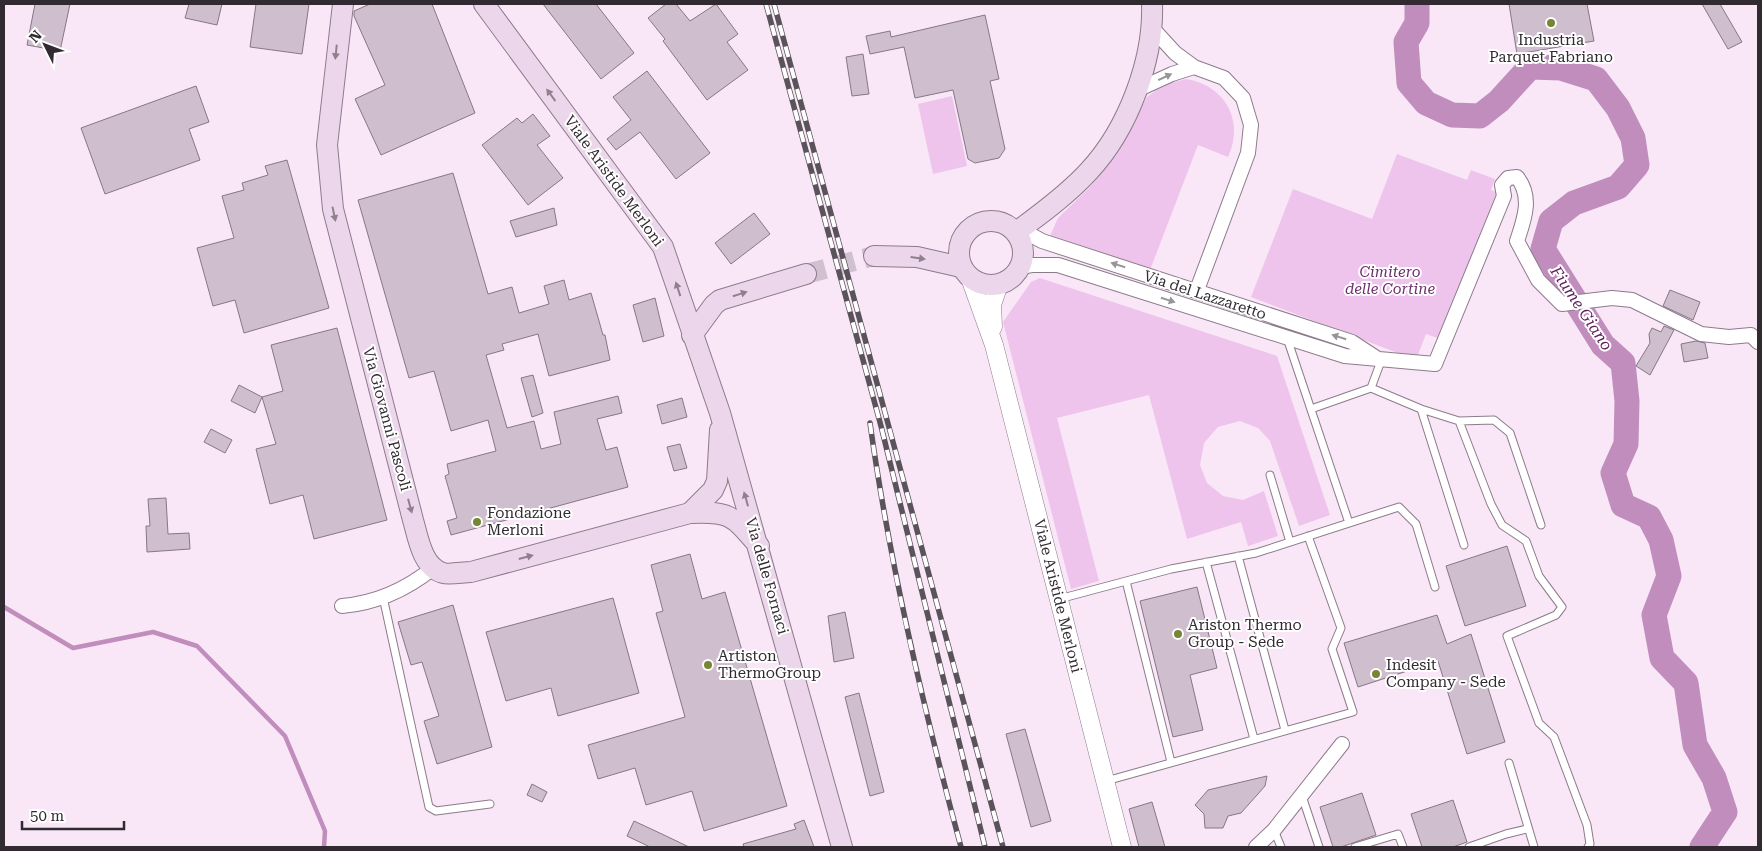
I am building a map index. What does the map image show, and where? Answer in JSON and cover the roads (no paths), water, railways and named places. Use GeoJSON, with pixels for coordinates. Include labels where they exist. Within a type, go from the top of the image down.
{"type":"FeatureCollection","features":[{"type":"Feature","properties":{"kind":"main road","name":"Via Giovanni Pascoli"},"geometry":{"type":"LineString","coordinates":[[343,4],[327,145],[333,209],[413,520],[423,553],[434,568]]}},
{"type":"Feature","properties":{"kind":"main road","name":"Viale Aristide Merloni"},"geometry":{"type":"LineString","coordinates":[[484,4],[663,248],[692,335]]}},
{"type":"Feature","properties":{"kind":"main road"},"geometry":{"type":"LineString","coordinates":[[874,256],[916,258],[966,273],[980,284],[999,284],[1009,280],[1020,267],[1023,249],[1018,231],[1089,172],[1104,154],[1137,90],[1152,29],[1152,4]]}},
{"type":"Feature","properties":{"kind":"main road","name":"Viale Aristide Merloni"},"geometry":{"type":"LineString","coordinates":[[966,273],[958,248],[967,230],[975,224],[984,221],[1000,222],[1018,231]]}},
{"type":"Feature","properties":{"kind":"main road"},"geometry":{"type":"LineString","coordinates":[[692,335],[714,304],[720,300],[806,274]]}},
{"type":"Feature","properties":{"kind":"main road","name":"Via delle Fornaci"},"geometry":{"type":"LineString","coordinates":[[692,335],[720,413],[759,546],[842,847]]}},
{"type":"Feature","properties":{"kind":"main road"},"geometry":{"type":"LineString","coordinates":[[690,513],[713,490],[717,481],[720,413]]}},
{"type":"Feature","properties":{"kind":"main road"},"geometry":{"type":"LineString","coordinates":[[434,568],[444,573],[471,572],[690,513],[716,511],[728,515],[739,522],[759,546]]}},
{"type":"Feature","properties":{"kind":"street","name":"Via del Lazzaretto"},"geometry":{"type":"LineString","coordinates":[[1152,29],[1175,52],[1194,67],[1224,78],[1243,98],[1251,125],[1248,153],[1196,290]]}},
{"type":"Feature","properties":{"kind":"street"},"geometry":{"type":"LineString","coordinates":[[1137,90],[1172,74],[1194,67]]}},
{"type":"Feature","properties":{"kind":"street","name":"Via del Lazzaretto"},"geometry":{"type":"LineString","coordinates":[[1020,267],[1032,264],[1058,265],[1345,356],[1381,361],[1435,364],[1504,196],[1502,185],[1508,178],[1517,177],[1523,185],[1526,202],[1523,223],[1517,241],[1538,280],[1562,304],[1612,298],[1632,300],[1701,334],[1754,338]]}},
{"type":"Feature","properties":{"kind":"street","name":"Via del Lazzaretto"},"geometry":{"type":"LineString","coordinates":[[1018,231],[1042,241],[1352,342],[1381,361]]}},
{"type":"Feature","properties":{"kind":"street","name":"Viale Aristide Merloni"},"geometry":{"type":"LineString","coordinates":[[966,273],[994,345],[1122,847]]}},
{"type":"Feature","properties":{"kind":"street","name":"Viale Aristide Merloni"},"geometry":{"type":"LineString","coordinates":[[994,345],[992,305],[999,284]]}},
{"type":"Feature","properties":{"kind":"street"},"geometry":{"type":"LineString","coordinates":[[342,606],[383,597],[413,585],[434,568]]}},
{"type":"Feature","properties":{"kind":"street"},"geometry":{"type":"LineString","coordinates":[[1256,847],[1274,830],[1342,744]]}},
{"type":"Feature","properties":{"kind":"lane"},"geometry":{"type":"LineString","coordinates":[[1287,338],[1349,523]]}},
{"type":"Feature","properties":{"kind":"lane"},"geometry":{"type":"LineString","coordinates":[[1371,388],[1381,361]]}},
{"type":"Feature","properties":{"kind":"lane"},"geometry":{"type":"LineString","coordinates":[[1311,408],[1371,388],[1459,421],[1494,420],[1510,433],[1541,525]]}},
{"type":"Feature","properties":{"kind":"lane"},"geometry":{"type":"LineString","coordinates":[[1421,408],[1464,545]]}},
{"type":"Feature","properties":{"kind":"lane"},"geometry":{"type":"LineString","coordinates":[[1459,421],[1502,525],[1526,541],[1539,576],[1562,607],[1556,615],[1507,636],[1539,723],[1554,737],[1587,824],[1590,844],[1588,847]]}},
{"type":"Feature","properties":{"kind":"lane"},"geometry":{"type":"LineString","coordinates":[[1270,475],[1290,542]]}},
{"type":"Feature","properties":{"kind":"lane"},"geometry":{"type":"LineString","coordinates":[[1058,599],[1126,581],[1238,556],[1290,542],[1400,507],[1416,524],[1435,587]]}},
{"type":"Feature","properties":{"kind":"lane"},"geometry":{"type":"LineString","coordinates":[[1104,781],[1352,712],[1332,649],[1341,628],[1308,536]]}},
{"type":"Feature","properties":{"kind":"lane"},"geometry":{"type":"LineString","coordinates":[[1238,556],[1284,730]]}},
{"type":"Feature","properties":{"kind":"lane"},"geometry":{"type":"LineString","coordinates":[[1206,562],[1254,739]]}},
{"type":"Feature","properties":{"kind":"lane"},"geometry":{"type":"LineString","coordinates":[[1126,581],[1171,762]]}},
{"type":"Feature","properties":{"kind":"lane"},"geometry":{"type":"LineString","coordinates":[[383,597],[429,807],[436,811],[490,804]]}},
{"type":"Feature","properties":{"kind":"lane"},"geometry":{"type":"LineString","coordinates":[[1510,763],[1527,829],[1534,847]]}},
{"type":"Feature","properties":{"kind":"lane"},"geometry":{"type":"LineString","coordinates":[[1302,795],[1319,847]]}},
{"type":"Feature","properties":{"kind":"lane"},"geometry":{"type":"LineString","coordinates":[[1469,847],[1527,829]]}},
{"type":"Feature","properties":{"kind":"lane"},"geometry":{"type":"LineString","coordinates":[[1274,830],[1281,847]]}},
{"type":"Feature","properties":{"kind":"lane"},"geometry":{"type":"LineString","coordinates":[[1355,847],[1398,834],[1404,847]]}},
{"type":"Feature","properties":{"kind":"waterway","name":"Fiume Giano"},"geometry":{"type":"LineString","coordinates":[[1417,4],[1417,23],[1406,42],[1409,83],[1426,103],[1452,115],[1480,116],[1499,101],[1530,67],[1561,68],[1596,79],[1618,108],[1633,138],[1637,165],[1618,187],[1574,203],[1551,221],[1543,249],[1603,345],[1623,363],[1627,401],[1626,444],[1613,473],[1623,505],[1649,517],[1661,540],[1669,576],[1654,615],[1662,658],[1686,683],[1695,745],[1714,778],[1725,812],[1702,847]]}},
{"type":"Feature","properties":{"kind":"waterway"},"geometry":{"type":"LineString","coordinates":[[4,607],[73,648],[153,632],[197,646],[285,736],[325,831],[324,847]]}},
{"type":"Feature","properties":{"kind":"tunnel"},"geometry":{"type":"LineString","coordinates":[[806,274],[874,256]]}},
{"type":"Feature","properties":{"kind":"railway"},"geometry":{"type":"LineString","coordinates":[[766,4],[881,426],[985,847]]}},
{"type":"Feature","properties":{"kind":"railway"},"geometry":{"type":"LineString","coordinates":[[774,4],[1003,847]]}},
{"type":"Feature","properties":{"kind":"railway"},"geometry":{"type":"LineString","coordinates":[[870,423],[887,530],[909,636],[961,847]]}},
{"type":"Feature","properties":{"kind":"place","name":"Industria Parquet Fabriano"},"geometry":{"type":"Point","coordinates":[1551,23]}},
{"type":"Feature","properties":{"kind":"place","name":"Fondazione Merloni"},"geometry":{"type":"Point","coordinates":[477,522]}},
{"type":"Feature","properties":{"kind":"place","name":"Ariston Thermo Group - Sede"},"geometry":{"type":"Point","coordinates":[1178,634]}},
{"type":"Feature","properties":{"kind":"place","name":"Artiston ThermoGroup"},"geometry":{"type":"Point","coordinates":[708,665]}},
{"type":"Feature","properties":{"kind":"place","name":"Indesit Company - Sede"},"geometry":{"type":"Point","coordinates":[1376,674]}},
{"type":"Feature","properties":{"kind":"park label","name":"Cimitero delle Cortine"},"geometry":{"type":"Point","coordinates":[1390,280]}}]}
